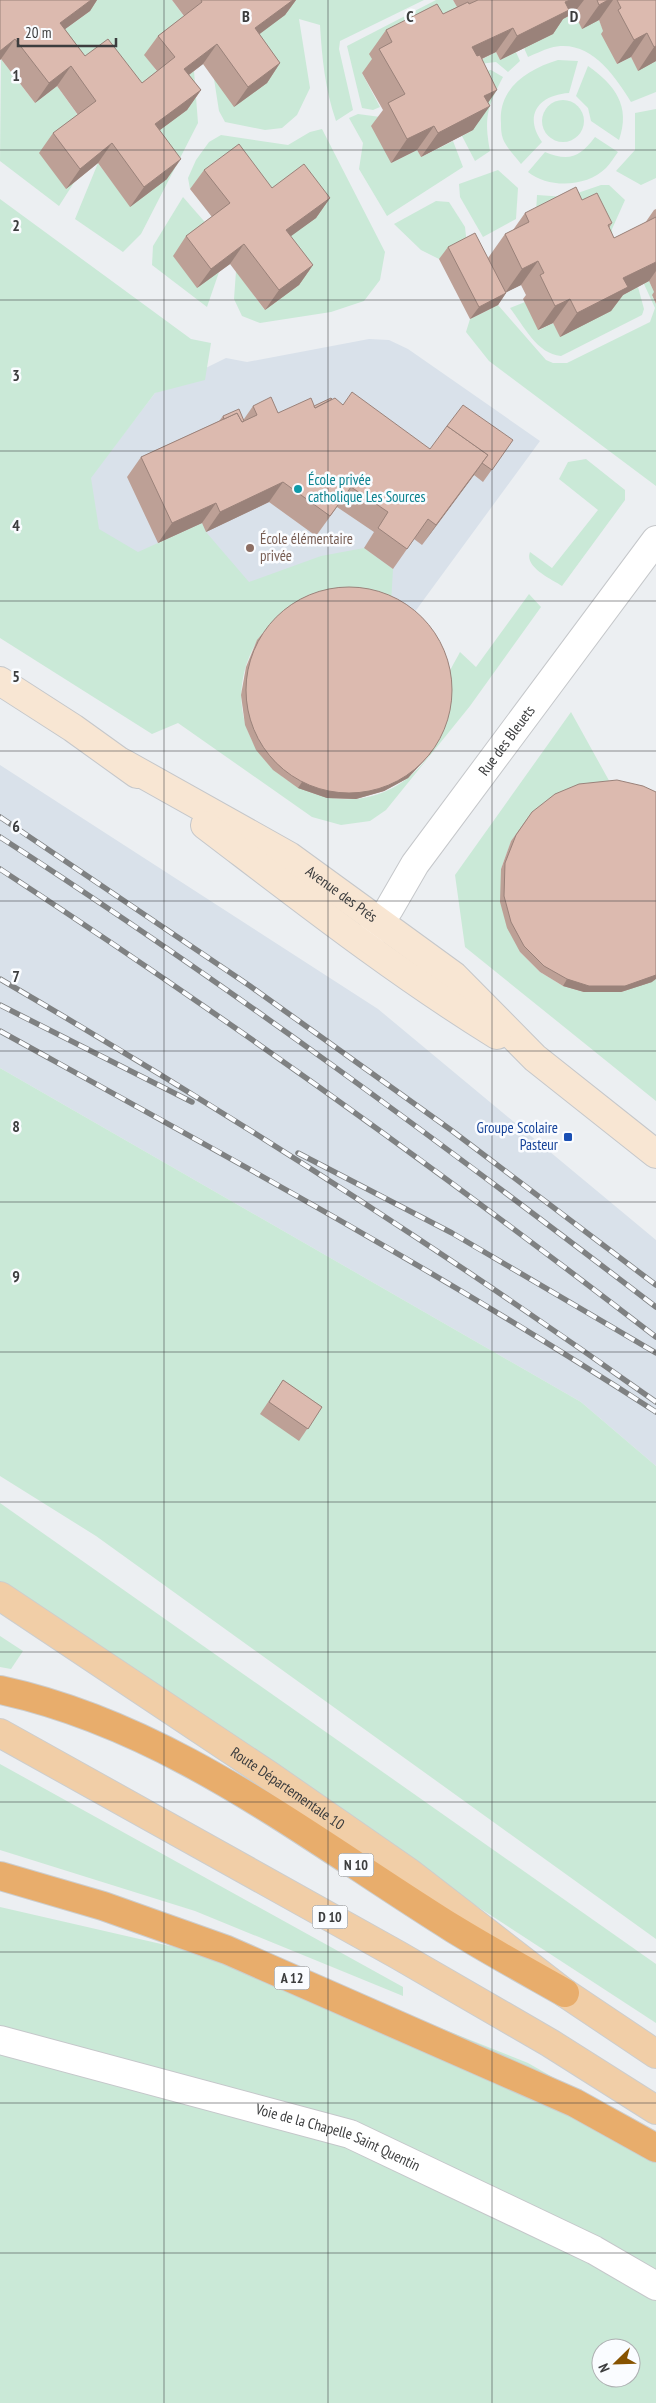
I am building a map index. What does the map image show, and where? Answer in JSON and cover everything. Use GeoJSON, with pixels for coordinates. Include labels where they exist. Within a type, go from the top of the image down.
{"type":"FeatureCollection","features":[{"type":"Feature","properties":{"kind":"highway","name":"N 10"},"geometry":{"type":"LineString","coordinates":[[0,1690],[26,1695],[84,1715],[145,1739],[204,1769],[253,1798],[454,1929],[565,1993]]}},
{"type":"Feature","properties":{"kind":"highway","name":"A 12"},"geometry":{"type":"LineString","coordinates":[[0,1876],[103,1906],[227,1950],[575,2103],[656,2148]]}},
{"type":"Feature","properties":{"kind":"main road","name":"Avenue des Prés"},"geometry":{"type":"LineString","coordinates":[[0,681],[123,763],[363,945],[438,998],[535,1058],[656,1154]]}},
{"type":"Feature","properties":{"kind":"main road","name":"Avenue des Prés"},"geometry":{"type":"LineString","coordinates":[[123,763],[289,856],[454,976],[535,1058]]}},
{"type":"Feature","properties":{"kind":"main road","name":"Route Départementale 10"},"geometry":{"type":"LineString","coordinates":[[0,1596],[262,1771],[410,1873],[565,1993]]}},
{"type":"Feature","properties":{"kind":"main road","name":"D 10"},"geometry":{"type":"LineString","coordinates":[[0,1733],[398,1955],[550,2043],[656,2110]]}},
{"type":"Feature","properties":{"kind":"main road","name":"N 10"},"geometry":{"type":"LineString","coordinates":[[565,1993],[656,2054]]}},
{"type":"Feature","properties":{"kind":"street","name":"Rue des Bleuets"},"geometry":{"type":"LineString","coordinates":[[363,945],[415,864],[656,540]]}},
{"type":"Feature","properties":{"kind":"street","name":"Voie de la Chapelle Saint Quentin"},"geometry":{"type":"LineString","coordinates":[[0,2040],[350,2134],[594,2250],[656,2286]]}},
{"type":"Feature","properties":{"kind":"shaded area","name":"École élémentaire privée"},"geometry":{"type":"Polygon","coordinates":[[[369,339],[389,340],[408,349],[540,441],[414,613],[264,622],[194,734],[67,508],[155,393],[226,358],[247,362],[369,339]]]}},
{"type":"Feature","properties":{"kind":"shaded area"},"geometry":{"type":"Polygon","coordinates":[[[0,765],[378,1009],[656,1240],[656,1466],[581,1402],[0,1068],[0,765]]]}},
{"type":"Feature","properties":{"kind":"green space"},"geometry":{"type":"Polygon","coordinates":[[[82,0],[172,0],[188,22],[145,55],[161,77],[128,103],[71,76],[46,43],[90,11],[82,0]]]}},
{"type":"Feature","properties":{"kind":"green space"},"geometry":{"type":"Polygon","coordinates":[[[273,0],[424,0],[340,41],[339,49],[353,110],[336,121],[325,73],[320,25],[299,19],[310,88],[297,115],[282,128],[265,130],[225,122],[219,111],[214,79],[241,48],[273,0]]]}},
{"type":"Feature","properties":{"kind":"green space"},"geometry":{"type":"Polygon","coordinates":[[[436,0],[453,0],[459,10],[370,53],[375,66],[362,73],[380,107],[373,110],[362,108],[347,46],[436,0]]]}},
{"type":"Feature","properties":{"kind":"green space"},"geometry":{"type":"Polygon","coordinates":[[[574,13],[582,28],[599,20],[617,64],[631,57],[638,70],[656,61],[656,92],[631,102],[617,80],[598,60],[576,48],[564,46],[550,48],[528,57],[524,48],[552,34],[549,26],[574,13]]]}},
{"type":"Feature","properties":{"kind":"green space"},"geometry":{"type":"Polygon","coordinates":[[[496,52],[500,60],[516,52],[520,61],[508,72],[496,62],[471,65],[496,52]]]}},
{"type":"Feature","properties":{"kind":"green space"},"geometry":{"type":"Polygon","coordinates":[[[1,59],[35,103],[57,86],[82,121],[75,181],[59,206],[0,161],[1,59]]]}},
{"type":"Feature","properties":{"kind":"green space"},"geometry":{"type":"Polygon","coordinates":[[[558,60],[578,61],[569,93],[549,98],[537,108],[534,115],[534,123],[536,132],[542,142],[521,164],[502,137],[501,111],[504,100],[517,82],[526,75],[558,60]]]}},
{"type":"Feature","properties":{"kind":"green space"},"geometry":{"type":"Polygon","coordinates":[[[588,66],[606,81],[618,97],[623,117],[619,140],[591,121],[588,108],[576,96],[588,66]]]}},
{"type":"Feature","properties":{"kind":"green space"},"geometry":{"type":"Polygon","coordinates":[[[491,70],[503,77],[493,97],[488,113],[487,129],[490,151],[475,161],[462,136],[473,130],[479,72],[491,70]]]}},
{"type":"Feature","properties":{"kind":"green space"},"geometry":{"type":"Polygon","coordinates":[[[194,71],[198,123],[141,234],[123,252],[75,219],[98,163],[130,206],[141,144],[170,89],[194,71]]]}},
{"type":"Feature","properties":{"kind":"green space"},"geometry":{"type":"Polygon","coordinates":[[[559,100],[567,100],[578,106],[584,121],[578,136],[567,142],[559,142],[548,136],[542,125],[542,117],[548,106],[559,100]]]}},
{"type":"Feature","properties":{"kind":"green space"},"geometry":{"type":"Polygon","coordinates":[[[656,109],[656,178],[641,185],[616,171],[635,150],[635,113],[656,109]]]}},
{"type":"Feature","properties":{"kind":"green space"},"geometry":{"type":"Polygon","coordinates":[[[358,114],[388,118],[391,163],[417,150],[421,157],[453,141],[463,167],[387,216],[359,169],[363,143],[349,118],[358,114]]]}},
{"type":"Feature","properties":{"kind":"green space"},"geometry":{"type":"Polygon","coordinates":[[[322,129],[385,252],[380,280],[364,301],[331,312],[260,323],[242,316],[234,299],[236,271],[264,309],[299,285],[258,208],[225,164],[190,189],[188,178],[196,160],[209,142],[221,135],[288,145],[310,132],[322,129]]]}},
{"type":"Feature","properties":{"kind":"green space"},"geometry":{"type":"Polygon","coordinates":[[[595,137],[618,152],[608,166],[589,179],[579,182],[557,183],[546,181],[528,172],[545,152],[561,157],[573,156],[590,144],[595,137]]]}},
{"type":"Feature","properties":{"kind":"green space"},"geometry":{"type":"Polygon","coordinates":[[[498,170],[518,188],[516,219],[483,237],[460,197],[459,184],[498,170]]]}},
{"type":"Feature","properties":{"kind":"green space"},"geometry":{"type":"Polygon","coordinates":[[[601,185],[609,185],[625,200],[612,229],[614,254],[536,213],[537,195],[566,197],[601,185]]]}},
{"type":"Feature","properties":{"kind":"green space"},"geometry":{"type":"Polygon","coordinates":[[[183,197],[210,228],[219,272],[207,307],[152,265],[153,246],[183,197]]]}},
{"type":"Feature","properties":{"kind":"green space"},"geometry":{"type":"Polygon","coordinates":[[[0,199],[191,339],[211,343],[205,380],[155,393],[91,478],[99,529],[138,552],[202,523],[206,532],[249,582],[321,556],[364,548],[393,569],[391,604],[279,616],[257,641],[242,683],[245,722],[262,755],[288,781],[322,796],[359,798],[396,786],[428,757],[431,751],[445,683],[460,652],[476,667],[529,594],[541,607],[470,706],[386,810],[370,821],[341,825],[312,817],[178,723],[152,734],[0,638],[0,199]]]}},
{"type":"Feature","properties":{"kind":"green space"},"geometry":{"type":"Polygon","coordinates":[[[436,201],[449,202],[465,227],[467,245],[439,259],[421,250],[394,224],[436,201]]]}},
{"type":"Feature","properties":{"kind":"green space"},"geometry":{"type":"Polygon","coordinates":[[[649,281],[655,294],[652,296],[656,304],[656,486],[489,361],[466,332],[470,319],[498,305],[546,360],[553,363],[567,363],[650,322],[655,308],[644,284],[649,281]]]}},
{"type":"Feature","properties":{"kind":"green space"},"geometry":{"type":"Polygon","coordinates":[[[638,287],[644,309],[642,315],[561,356],[552,354],[538,345],[510,308],[525,302],[539,330],[553,323],[560,336],[607,302],[638,287]]]}},
{"type":"Feature","properties":{"kind":"green space"},"geometry":{"type":"Polygon","coordinates":[[[586,459],[625,490],[625,500],[562,586],[535,568],[529,557],[530,552],[552,568],[598,510],[559,479],[568,462],[586,459]]]}},
{"type":"Feature","properties":{"kind":"green space"},"geometry":{"type":"Polygon","coordinates":[[[571,712],[612,786],[528,818],[511,841],[501,869],[520,952],[540,972],[563,986],[584,992],[621,992],[656,979],[656,1101],[465,947],[455,875],[571,712]]]}},
{"type":"Feature","properties":{"kind":"green space"},"geometry":{"type":"Polygon","coordinates":[[[0,1068],[581,1402],[656,1466],[656,1939],[96,1536],[0,1476],[0,1068]]]}},
{"type":"Feature","properties":{"kind":"green space"},"geometry":{"type":"Polygon","coordinates":[[[0,1503],[656,1964],[656,2023],[475,1905],[0,1583],[0,1503]]]}},
{"type":"Feature","properties":{"kind":"green space"},"geometry":{"type":"Polygon","coordinates":[[[0,1636],[23,1651],[11,1669],[0,1667],[0,1636]]]}},
{"type":"Feature","properties":{"kind":"green space"},"geometry":{"type":"Polygon","coordinates":[[[0,1764],[403,1987],[403,1996],[195,1911],[0,1850],[0,1764]]]}},
{"type":"Feature","properties":{"kind":"green space"},"geometry":{"type":"Polygon","coordinates":[[[0,1907],[323,1981],[528,2063],[656,2136],[656,2403],[0,2403],[0,1907]]]}},
{"type":"Feature","properties":{"kind":"building"},"geometry":{"type":"Polygon","coordinates":[[[0,0],[91,0],[60,23],[85,56],[108,39],[142,83],[175,57],[158,36],[202,2],[201,0],[293,0],[255,28],[280,63],[248,87],[217,44],[184,69],[201,90],[155,124],[181,159],[144,187],[112,143],[80,169],[53,133],[96,101],[71,66],[49,83],[15,39],[0,51],[0,0]]]}},
{"type":"Feature","properties":{"kind":"building"},"geometry":{"type":"Polygon","coordinates":[[[478,0],[570,0],[565,2],[569,10],[517,36],[513,28],[472,47],[477,56],[480,55],[497,90],[484,96],[490,106],[438,133],[434,126],[407,139],[388,103],[405,94],[379,49],[392,42],[386,30],[437,4],[443,14],[468,2],[469,4],[478,0]]]}},
{"type":"Feature","properties":{"kind":"building"},"geometry":{"type":"Polygon","coordinates":[[[597,0],[608,0],[599,5],[597,0]]]}},
{"type":"Feature","properties":{"kind":"building"},"geometry":{"type":"Polygon","coordinates":[[[617,0],[656,0],[656,46],[654,47],[647,33],[634,40],[618,10],[621,8],[617,0]]]}},
{"type":"Feature","properties":{"kind":"building"},"geometry":{"type":"Polygon","coordinates":[[[239,144],[272,188],[304,164],[330,198],[286,230],[313,265],[279,290],[244,244],[211,269],[186,236],[230,203],[204,170],[239,144]]]}},
{"type":"Feature","properties":{"kind":"building"},"geometry":{"type":"Polygon","coordinates":[[[576,187],[582,200],[597,193],[612,223],[608,225],[614,238],[656,217],[656,262],[623,278],[628,287],[577,313],[570,299],[555,306],[540,275],[544,273],[538,261],[522,269],[505,234],[529,222],[525,213],[576,187]]]}},
{"type":"Feature","properties":{"kind":"building"},"geometry":{"type":"Polygon","coordinates":[[[475,233],[506,293],[479,307],[448,247],[475,233]]]}},
{"type":"Feature","properties":{"kind":"building","name":"École privée catholique Les Sources"},"geometry":{"type":"Polygon","coordinates":[[[352,392],[430,449],[447,426],[488,455],[436,525],[428,519],[407,549],[378,528],[388,512],[351,487],[330,516],[283,482],[220,512],[216,503],[172,523],[141,457],[237,413],[242,422],[257,415],[253,406],[271,397],[278,413],[311,398],[315,408],[335,398],[343,405],[352,392]]]}},
{"type":"Feature","properties":{"kind":"building"},"geometry":{"type":"Polygon","coordinates":[[[332,399],[315,408],[314,406],[332,399]]]}},
{"type":"Feature","properties":{"kind":"building"},"geometry":{"type":"Polygon","coordinates":[[[463,405],[513,440],[492,470],[482,463],[488,455],[447,426],[463,405]]]}},
{"type":"Feature","properties":{"kind":"building"},"geometry":{"type":"Polygon","coordinates":[[[239,409],[244,421],[242,422],[237,413],[224,419],[223,416],[239,409]]]}},
{"type":"Feature","properties":{"kind":"building"},"geometry":{"type":"Polygon","coordinates":[[[349,587],[369,589],[388,595],[414,611],[428,625],[444,651],[450,670],[452,690],[450,710],[444,729],[428,755],[414,769],[388,785],[369,791],[349,793],[329,791],[310,785],[284,769],[270,755],[254,729],[248,710],[246,690],[248,670],[254,651],[270,625],[284,611],[310,595],[329,589],[349,587]]]}},
{"type":"Feature","properties":{"kind":"building"},"geometry":{"type":"Polygon","coordinates":[[[617,780],[643,786],[656,792],[656,975],[625,986],[589,986],[567,979],[544,966],[524,946],[511,922],[504,896],[505,863],[516,835],[532,812],[555,794],[579,784],[617,780]]]}},
{"type":"Feature","properties":{"kind":"building"},"geometry":{"type":"Polygon","coordinates":[[[283,1380],[322,1407],[308,1429],[269,1402],[283,1380]]]}},
{"type":"Feature","properties":{"kind":"railway"},"geometry":{"type":"LineString","coordinates":[[0,817],[250,986],[451,1130],[656,1285]]}},
{"type":"Feature","properties":{"kind":"railway"},"geometry":{"type":"LineString","coordinates":[[0,837],[84,892],[251,1007],[414,1125],[656,1307]]}},
{"type":"Feature","properties":{"kind":"railway"},"geometry":{"type":"LineString","coordinates":[[0,869],[250,1038],[495,1215],[656,1337]]}},
{"type":"Feature","properties":{"kind":"railway"},"geometry":{"type":"LineString","coordinates":[[0,979],[168,1079],[333,1183],[415,1236],[656,1402]]}},
{"type":"Feature","properties":{"kind":"railway"},"geometry":{"type":"LineString","coordinates":[[0,1005],[192,1102]]}},
{"type":"Feature","properties":{"kind":"railway"},"geometry":{"type":"LineString","coordinates":[[0,1031],[414,1263],[495,1311],[656,1412]]}},
{"type":"Feature","properties":{"kind":"railway"},"geometry":{"type":"LineString","coordinates":[[298,1153],[452,1233],[656,1353]]}},
{"type":"Feature","properties":{"kind":"place","name":"École privée catholique Les Sources"},"geometry":{"type":"Point","coordinates":[298,489]}},
{"type":"Feature","properties":{"kind":"place","name":"École élémentaire privée"},"geometry":{"type":"Point","coordinates":[250,548]}},
{"type":"Feature","properties":{"kind":"place","name":"Groupe Scolaire Pasteur"},"geometry":{"type":"Point","coordinates":[568,1137]}}]}
